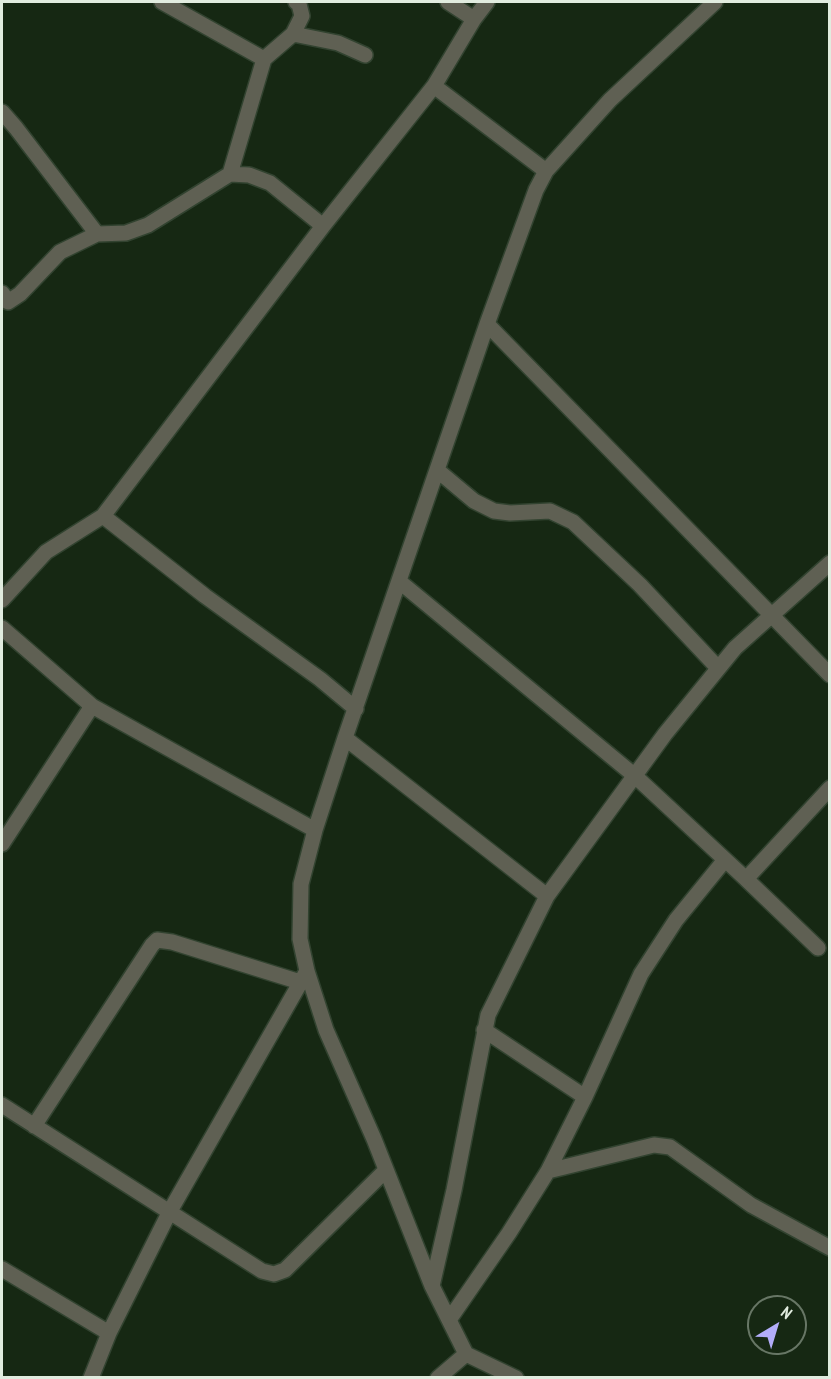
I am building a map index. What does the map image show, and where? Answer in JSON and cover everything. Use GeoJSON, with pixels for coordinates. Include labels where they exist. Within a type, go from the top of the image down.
{"type":"FeatureCollection","features":[{"type":"Feature","properties":{"kind":"street"},"geometry":{"type":"LineString","coordinates":[[162,2],[264,59]]}},
{"type":"Feature","properties":{"kind":"street"},"geometry":{"type":"LineString","coordinates":[[230,174],[264,59],[293,34],[302,16],[299,4],[296,2]]}},
{"type":"Feature","properties":{"kind":"street"},"geometry":{"type":"LineString","coordinates":[[448,2],[474,20]]}},
{"type":"Feature","properties":{"kind":"street"},"geometry":{"type":"LineString","coordinates":[[2,600],[46,552],[103,516],[323,226],[434,86],[487,2]]}},
{"type":"Feature","properties":{"kind":"street"},"geometry":{"type":"LineString","coordinates":[[516,1377],[466,1354],[432,1286],[304,976],[300,939],[301,884],[315,830],[345,738],[488,324],[537,190],[546,171],[610,100],[715,2]]}},
{"type":"Feature","properties":{"kind":"street"},"geometry":{"type":"LineString","coordinates":[[293,34],[338,43],[365,55]]}},
{"type":"Feature","properties":{"kind":"street"},"geometry":{"type":"LineString","coordinates":[[434,86],[546,171]]}},
{"type":"Feature","properties":{"kind":"street"},"geometry":{"type":"LineString","coordinates":[[2,112],[97,234]]}},
{"type":"Feature","properties":{"kind":"street"},"geometry":{"type":"LineString","coordinates":[[4,299],[20,294],[60,252],[97,234],[126,234],[148,225],[230,174],[249,175],[270,183],[323,226]]}},
{"type":"Feature","properties":{"kind":"street"},"geometry":{"type":"LineString","coordinates":[[488,324],[830,675]]}},
{"type":"Feature","properties":{"kind":"street"},"geometry":{"type":"LineString","coordinates":[[437,470],[474,501],[494,511],[510,513],[550,511],[573,522],[640,585],[718,668]]}},
{"type":"Feature","properties":{"kind":"street"},"geometry":{"type":"LineString","coordinates":[[103,516],[356,709]]}},
{"type":"Feature","properties":{"kind":"street"},"geometry":{"type":"LineString","coordinates":[[432,1286],[454,1190],[488,1015],[547,896],[665,734],[718,668],[735,648],[830,563]]}},
{"type":"Feature","properties":{"kind":"street"},"geometry":{"type":"LineString","coordinates":[[400,582],[635,776],[818,948]]}},
{"type":"Feature","properties":{"kind":"street"},"geometry":{"type":"LineString","coordinates":[[2,628],[92,706],[315,830]]}},
{"type":"Feature","properties":{"kind":"street"},"geometry":{"type":"LineString","coordinates":[[2,844],[92,706]]}},
{"type":"Feature","properties":{"kind":"street"},"geometry":{"type":"LineString","coordinates":[[345,738],[547,896]]}},
{"type":"Feature","properties":{"kind":"street"},"geometry":{"type":"LineString","coordinates":[[746,879],[830,788]]}},
{"type":"Feature","properties":{"kind":"street"},"geometry":{"type":"LineString","coordinates":[[449,1320],[509,1233],[548,1171],[585,1097],[641,974],[676,920],[724,861]]}},
{"type":"Feature","properties":{"kind":"street"},"geometry":{"type":"LineString","coordinates":[[34,1126],[157,940],[304,976]]}},
{"type":"Feature","properties":{"kind":"street"},"geometry":{"type":"LineString","coordinates":[[91,1377],[109,1334],[170,1211],[304,976]]}},
{"type":"Feature","properties":{"kind":"street"},"geometry":{"type":"LineString","coordinates":[[484,1030],[585,1097]]}},
{"type":"Feature","properties":{"kind":"street"},"geometry":{"type":"LineString","coordinates":[[2,1105],[262,1271],[274,1274],[285,1270],[386,1170]]}},
{"type":"Feature","properties":{"kind":"street"},"geometry":{"type":"LineString","coordinates":[[548,1171],[654,1145],[670,1147],[751,1205],[830,1248]]}},
{"type":"Feature","properties":{"kind":"street"},"geometry":{"type":"LineString","coordinates":[[2,1269],[109,1334]]}},
{"type":"Feature","properties":{"kind":"street"},"geometry":{"type":"LineString","coordinates":[[438,1377],[466,1354]]}}]}
